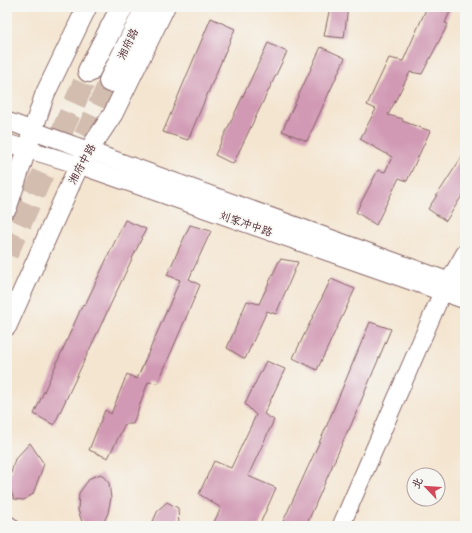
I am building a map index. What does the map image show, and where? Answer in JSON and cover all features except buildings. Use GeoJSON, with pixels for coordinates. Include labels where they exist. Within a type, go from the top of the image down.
{"type":"FeatureCollection","features":[{"type":"Feature","properties":{"kind":"highway","name":"湘府路"},"geometry":{"type":"LineString","coordinates":[[89,71],[122,7]]}},
{"type":"Feature","properties":{"kind":"highway","name":"湘府路"},"geometry":{"type":"LineString","coordinates":[[110,81],[146,7]]}},
{"type":"Feature","properties":{"kind":"main road"},"geometry":{"type":"LineString","coordinates":[[7,208],[32,129],[45,94],[87,7]]}},
{"type":"Feature","properties":{"kind":"main road","name":"湘府中路"},"geometry":{"type":"LineString","coordinates":[[7,326],[84,158],[113,114],[165,7]]}},
{"type":"Feature","properties":{"kind":"main road","name":"刘家冲中路"},"geometry":{"type":"LineString","coordinates":[[7,121],[32,129],[84,158],[445,287],[465,300]]}},
{"type":"Feature","properties":{"kind":"main road","name":"刘家冲中路"},"geometry":{"type":"LineString","coordinates":[[7,143],[26,150],[84,158]]}},
{"type":"Feature","properties":{"kind":"main road"},"geometry":{"type":"LineString","coordinates":[[341,526],[445,287],[465,253]]}},
{"type":"Feature","properties":{"kind":"main road","name":"刘家冲中路"},"geometry":{"type":"LineString","coordinates":[[445,287],[465,287]]}},
{"type":"Feature","properties":{"kind":"tunnel"},"geometry":{"type":"LineString","coordinates":[[7,254],[89,71]]}},
{"type":"Feature","properties":{"kind":"tunnel"},"geometry":{"type":"LineString","coordinates":[[71,166],[110,81]]}}]}
